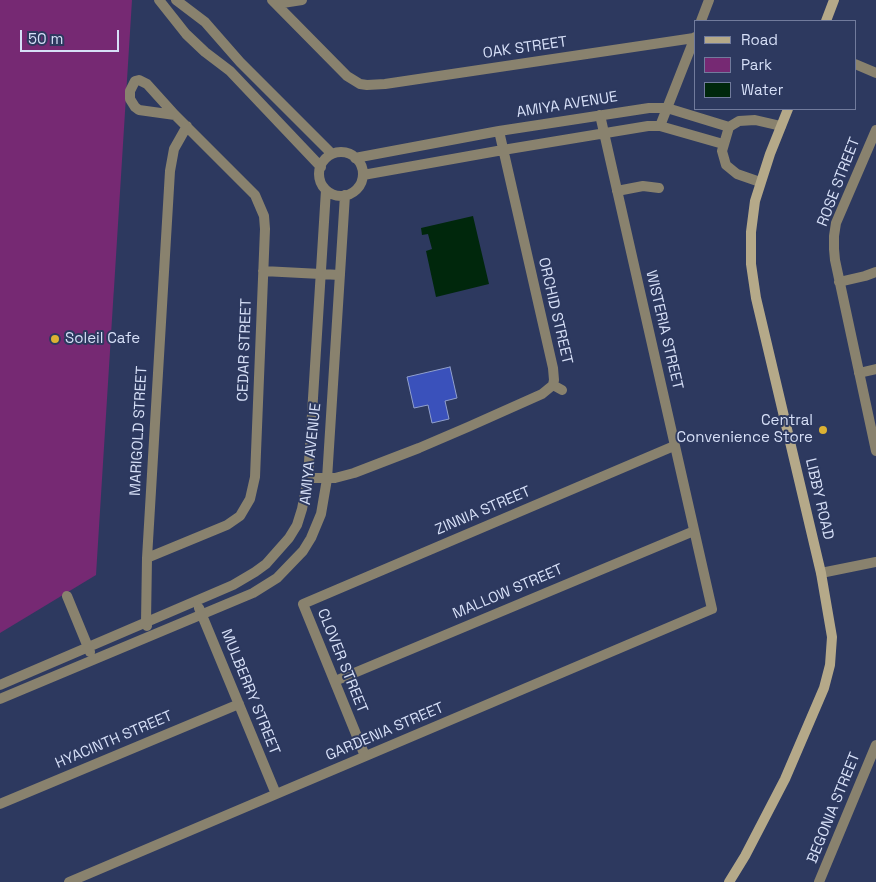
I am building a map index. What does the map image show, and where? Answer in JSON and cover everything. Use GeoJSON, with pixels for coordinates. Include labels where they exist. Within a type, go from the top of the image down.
{"type":"FeatureCollection","features":[{"type":"Feature","properties":{"kind":"main road"},"geometry":{"type":"LineString","coordinates":[[826,20],[834,0]]}},
{"type":"Feature","properties":{"kind":"main road","name":"LIBBY ROAD"},"geometry":{"type":"LineString","coordinates":[[729,882],[745,856],[785,779],[824,688],[830,665],[832,637],[821,573],[756,298],[751,264],[751,232],[755,201],[760,182],[788,110]]}},
{"type":"Feature","properties":{"kind":"street"},"geometry":{"type":"LineString","coordinates":[[159,0],[186,34],[205,52],[223,65],[321,167]]}},
{"type":"Feature","properties":{"kind":"street"},"geometry":{"type":"LineString","coordinates":[[176,0],[204,22],[233,55],[332,154]]}},
{"type":"Feature","properties":{"kind":"street"},"geometry":{"type":"LineString","coordinates":[[274,2],[302,0]]}},
{"type":"Feature","properties":{"kind":"street"},"geometry":{"type":"LineString","coordinates":[[701,20],[709,0]]}},
{"type":"Feature","properties":{"kind":"street","name":"OAK STREET"},"geometry":{"type":"LineString","coordinates":[[274,2],[341,70],[353,81],[360,84],[385,84],[694,37]]}},
{"type":"Feature","properties":{"kind":"street"},"geometry":{"type":"LineString","coordinates":[[660,126],[694,40]]}},
{"type":"Feature","properties":{"kind":"street"},"geometry":{"type":"LineString","coordinates":[[223,65],[233,55]]}},
{"type":"Feature","properties":{"kind":"street"},"geometry":{"type":"LineString","coordinates":[[856,64],[876,73]]}},
{"type":"Feature","properties":{"kind":"street","name":"CEDAR STREET"},"geometry":{"type":"LineString","coordinates":[[147,558],[227,525],[240,516],[250,499],[255,477],[264,216],[258,200],[246,186],[147,84],[139,80],[135,81],[130,91],[130,99],[135,107],[139,110],[175,115]]}},
{"type":"Feature","properties":{"kind":"street","name":"AMIYA AVENUE"},"geometry":{"type":"LineString","coordinates":[[355,158],[498,131],[649,108],[667,108],[729,126]]}},
{"type":"Feature","properties":{"kind":"street","name":"WISTERIA STREET"},"geometry":{"type":"LineString","coordinates":[[600,115],[712,609]]}},
{"type":"Feature","properties":{"kind":"street"},"geometry":{"type":"LineString","coordinates":[[760,182],[731,170],[723,159],[723,144],[729,126],[739,121],[755,120],[781,126]]}},
{"type":"Feature","properties":{"kind":"street","name":"MARIGOLD STREET"},"geometry":{"type":"LineString","coordinates":[[146,622],[147,558],[170,171],[174,149],[187,126]]}},
{"type":"Feature","properties":{"kind":"street"},"geometry":{"type":"LineString","coordinates":[[363,175],[648,126],[660,126],[723,144]]}},
{"type":"Feature","properties":{"kind":"street","name":"ROSE STREET"},"geometry":{"type":"LineString","coordinates":[[876,130],[836,223],[834,236],[839,282],[876,451]]}},
{"type":"Feature","properties":{"kind":"street","name":"ORCHID STREET"},"geometry":{"type":"LineString","coordinates":[[308,478],[327,479],[345,476],[419,448],[542,394],[553,385],[554,368],[498,131]]}},
{"type":"Feature","properties":{"kind":"street"},"geometry":{"type":"LineString","coordinates":[[344,152],[355,158],[361,165],[363,175],[356,190],[345,195],[335,195],[326,190],[321,182],[321,167],[325,159],[332,154],[344,152]]}},
{"type":"Feature","properties":{"kind":"street"},"geometry":{"type":"LineString","coordinates":[[617,191],[643,186],[658,188]]}},
{"type":"Feature","properties":{"kind":"street","name":"AMIYA AVENUE"},"geometry":{"type":"LineString","coordinates":[[0,685],[245,578],[266,564],[289,538],[297,525],[308,478],[326,190]]}},
{"type":"Feature","properties":{"kind":"street","name":"AMIYA AVENUE"},"geometry":{"type":"LineString","coordinates":[[0,698],[253,593],[277,578],[303,550],[314,532],[321,514],[327,479],[345,195]]}},
{"type":"Feature","properties":{"kind":"street"},"geometry":{"type":"LineString","coordinates":[[263,271],[340,275]]}},
{"type":"Feature","properties":{"kind":"street"},"geometry":{"type":"LineString","coordinates":[[839,282],[876,272]]}},
{"type":"Feature","properties":{"kind":"street"},"geometry":{"type":"LineString","coordinates":[[859,373],[876,369]]}},
{"type":"Feature","properties":{"kind":"street"},"geometry":{"type":"LineString","coordinates":[[553,385],[562,390]]}},
{"type":"Feature","properties":{"kind":"street","name":"ZINNIA STREET"},"geometry":{"type":"LineString","coordinates":[[303,604],[674,446]]}},
{"type":"Feature","properties":{"kind":"street","name":"MALLOW STREET"},"geometry":{"type":"LineString","coordinates":[[335,681],[694,531]]}},
{"type":"Feature","properties":{"kind":"street"},"geometry":{"type":"LineString","coordinates":[[821,573],[876,562]]}},
{"type":"Feature","properties":{"kind":"street"},"geometry":{"type":"LineString","coordinates":[[67,596],[93,659]]}},
{"type":"Feature","properties":{"kind":"street","name":"MULBERRY STREET"},"geometry":{"type":"LineString","coordinates":[[196,601],[276,794]]}},
{"type":"Feature","properties":{"kind":"street","name":"CLOVER STREET"},"geometry":{"type":"LineString","coordinates":[[303,604],[366,756]]}},
{"type":"Feature","properties":{"kind":"street","name":"GARDENIA STREET"},"geometry":{"type":"LineString","coordinates":[[69,882],[712,609]]}},
{"type":"Feature","properties":{"kind":"street"},"geometry":{"type":"LineString","coordinates":[[146,622],[151,635]]}},
{"type":"Feature","properties":{"kind":"street","name":"HYACINTH STREET"},"geometry":{"type":"LineString","coordinates":[[0,804],[239,704]]}},
{"type":"Feature","properties":{"kind":"street","name":"BEGONIA STREET"},"geometry":{"type":"LineString","coordinates":[[820,882],[876,745]]}},
{"type":"Feature","properties":{"kind":"green space"},"geometry":{"type":"Polygon","coordinates":[[[0,0],[132,0],[96,575],[0,633],[0,0]]]}},
{"type":"Feature","properties":{"kind":"water"},"geometry":{"type":"Polygon","coordinates":[[[473,216],[489,284],[436,297],[426,251],[432,249],[428,234],[422,235],[421,228],[473,216]]]}},
{"type":"Feature","properties":{"kind":"building"},"geometry":{"type":"Polygon","coordinates":[[[450,367],[457,398],[445,401],[449,419],[432,423],[428,405],[414,408],[407,377],[450,367]]]}},
{"type":"Feature","properties":{"kind":"place","name":"Soleil Cafe"},"geometry":{"type":"Point","coordinates":[55,339]}},
{"type":"Feature","properties":{"kind":"place","name":"Central Convenience Store"},"geometry":{"type":"Point","coordinates":[823,430]}}]}
